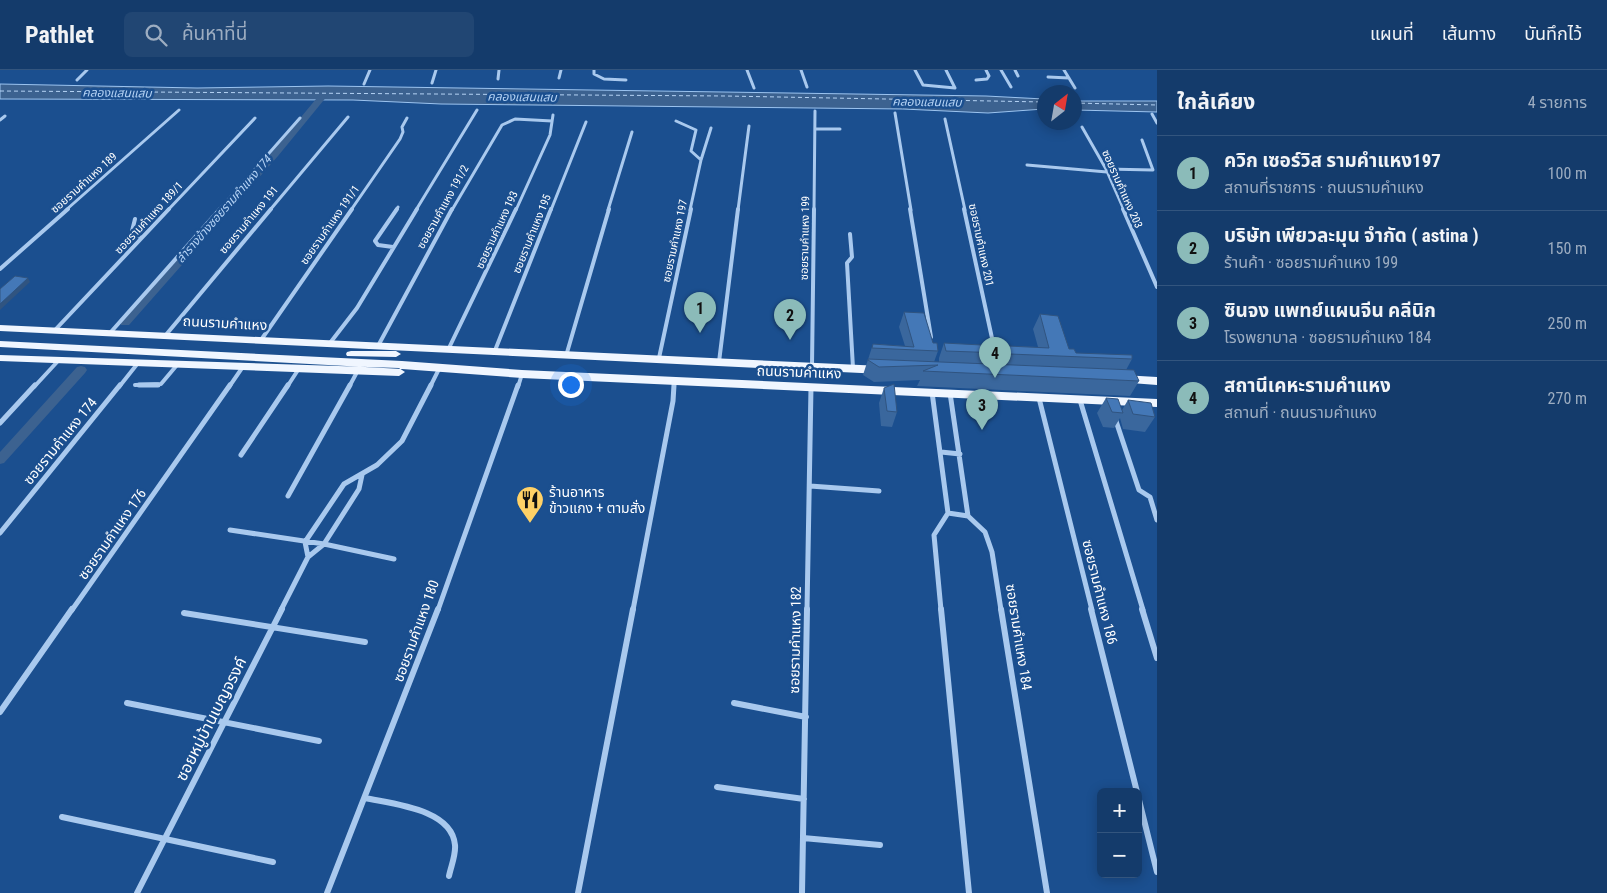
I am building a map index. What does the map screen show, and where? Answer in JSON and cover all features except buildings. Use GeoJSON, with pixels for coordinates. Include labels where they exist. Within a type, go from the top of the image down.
{"type":"FeatureCollection","features":[{"type":"Feature","properties":{"kind":"main road","name":"ถนนรามคำแหง"},"geometry":{"type":"LineString","coordinates":[[0,328],[890,370]]}},
{"type":"Feature","properties":{"kind":"main road","name":"ถนนรามคำแหง"},"geometry":{"type":"LineString","coordinates":[[0,338],[345,354],[396,354],[448,350]]}},
{"type":"Feature","properties":{"kind":"main road","name":"ถนนรามคำแหง"},"geometry":{"type":"LineString","coordinates":[[0,344],[402,365],[522,374],[1157,403]]}},
{"type":"Feature","properties":{"kind":"main road","name":"ถนนรามคำแหง"},"geometry":{"type":"LineString","coordinates":[[0,358],[357,372],[439,369]]}},
{"type":"Feature","properties":{"kind":"main road"},"geometry":{"type":"LineString","coordinates":[[1111,378],[1157,381]]}},
{"type":"Feature","properties":{"kind":"street"},"geometry":{"type":"LineString","coordinates":[[77,80],[87,70]]}},
{"type":"Feature","properties":{"kind":"street"},"geometry":{"type":"LineString","coordinates":[[364,84],[370,70]]}},
{"type":"Feature","properties":{"kind":"street"},"geometry":{"type":"LineString","coordinates":[[432,83],[436,70]]}},
{"type":"Feature","properties":{"kind":"street"},"geometry":{"type":"LineString","coordinates":[[498,79],[500,70]]}},
{"type":"Feature","properties":{"kind":"street"},"geometry":{"type":"LineString","coordinates":[[560,78],[561,70]]}},
{"type":"Feature","properties":{"kind":"street"},"geometry":{"type":"LineString","coordinates":[[594,70],[594,74],[599,78],[626,80]]}},
{"type":"Feature","properties":{"kind":"street"},"geometry":{"type":"LineString","coordinates":[[747,70],[754,88]]}},
{"type":"Feature","properties":{"kind":"street"},"geometry":{"type":"LineString","coordinates":[[801,70],[807,87]]}},
{"type":"Feature","properties":{"kind":"street"},"geometry":{"type":"LineString","coordinates":[[915,70],[923,85],[931,88],[955,88],[946,70]]}},
{"type":"Feature","properties":{"kind":"street"},"geometry":{"type":"LineString","coordinates":[[976,80],[987,79],[989,76],[986,70]]}},
{"type":"Feature","properties":{"kind":"street"},"geometry":{"type":"LineString","coordinates":[[1001,70],[1011,87]]}},
{"type":"Feature","properties":{"kind":"street"},"geometry":{"type":"LineString","coordinates":[[1015,70],[1018,76]]}},
{"type":"Feature","properties":{"kind":"street"},"geometry":{"type":"LineString","coordinates":[[1064,70],[1073,85]]}},
{"type":"Feature","properties":{"kind":"street"},"geometry":{"type":"LineString","coordinates":[[1048,78],[1069,78]]}},
{"type":"Feature","properties":{"kind":"street","name":"ซอยรามคำแหง 189"},"geometry":{"type":"LineString","coordinates":[[0,269],[179,110]]}},
{"type":"Feature","properties":{"kind":"street"},"geometry":{"type":"LineString","coordinates":[[330,343],[357,308],[477,110]]}},
{"type":"Feature","properties":{"kind":"street","name":"ซอยรามคำแหง 199"},"geometry":{"type":"LineString","coordinates":[[812,366],[815,111]]}},
{"type":"Feature","properties":{"kind":"street"},"geometry":{"type":"LineString","coordinates":[[895,113],[932,343]]}},
{"type":"Feature","properties":{"kind":"street"},"geometry":{"type":"LineString","coordinates":[[1152,114],[1157,123]]}},
{"type":"Feature","properties":{"kind":"street","name":"ซอยรามคำแหง 193"},"geometry":{"type":"LineString","coordinates":[[448,350],[492,262],[550,135],[553,115]]}},
{"type":"Feature","properties":{"kind":"street"},"geometry":{"type":"LineString","coordinates":[[0,120],[5,116]]}},
{"type":"Feature","properties":{"kind":"street","name":"ซอยรามคำแหง 191"},"geometry":{"type":"LineString","coordinates":[[165,336],[348,117]]}},
{"type":"Feature","properties":{"kind":"street","name":"ซอยรามคำแหง 189/1"},"geometry":{"type":"LineString","coordinates":[[55,330],[255,118]]}},
{"type":"Feature","properties":{"kind":"street"},"geometry":{"type":"LineString","coordinates":[[110,333],[300,118]]}},
{"type":"Feature","properties":{"kind":"street","name":"ซอยรามคำแหง 191/1"},"geometry":{"type":"LineString","coordinates":[[261,340],[400,139],[403,132],[402,127],[407,118]]}},
{"type":"Feature","properties":{"kind":"street","name":"ซอยรามคำแหง 191/2"},"geometry":{"type":"LineString","coordinates":[[378,346],[438,233],[502,125],[515,119],[552,121]]}},
{"type":"Feature","properties":{"kind":"street","name":"ซอยรามคำแหง 201"},"geometry":{"type":"LineString","coordinates":[[945,119],[996,356]]}},
{"type":"Feature","properties":{"kind":"street"},"geometry":{"type":"LineString","coordinates":[[676,121],[696,130],[691,151],[701,160]]}},
{"type":"Feature","properties":{"kind":"street","name":"ซอยรามคำแหง 195"},"geometry":{"type":"LineString","coordinates":[[494,352],[586,122]]}},
{"type":"Feature","properties":{"kind":"street"},"geometry":{"type":"LineString","coordinates":[[719,362],[749,126]]}},
{"type":"Feature","properties":{"kind":"street","name":"ซอยรามคำแหง 203"},"geometry":{"type":"LineString","coordinates":[[1082,127],[1106,170],[1157,287]]}},
{"type":"Feature","properties":{"kind":"street","name":"ซอยรามคำแหง 197"},"geometry":{"type":"LineString","coordinates":[[659,358],[701,160],[711,128]]}},
{"type":"Feature","properties":{"kind":"street"},"geometry":{"type":"LineString","coordinates":[[816,129],[840,129]]}},
{"type":"Feature","properties":{"kind":"street"},"geometry":{"type":"LineString","coordinates":[[566,356],[570,336],[632,132]]}},
{"type":"Feature","properties":{"kind":"street"},"geometry":{"type":"LineString","coordinates":[[1028,165],[1106,170],[1154,170],[1142,140]]}},
{"type":"Feature","properties":{"kind":"street"},"geometry":{"type":"LineString","coordinates":[[393,247],[378,245],[375,241],[398,207]]}},
{"type":"Feature","properties":{"kind":"street"},"geometry":{"type":"LineString","coordinates":[[136,220],[132,231],[141,238]]}},
{"type":"Feature","properties":{"kind":"street"},"geometry":{"type":"LineString","coordinates":[[850,234],[852,257],[847,263],[853,368]]}},
{"type":"Feature","properties":{"kind":"street"},"geometry":{"type":"LineString","coordinates":[[0,424],[58,361]]}},
{"type":"Feature","properties":{"kind":"street","name":"ซอยรามคำแหง 174"},"geometry":{"type":"LineString","coordinates":[[0,533],[138,363]]}},
{"type":"Feature","properties":{"kind":"street"},"geometry":{"type":"LineString","coordinates":[[136,385],[163,385],[168,381],[177,365]]}},
{"type":"Feature","properties":{"kind":"street","name":"ซอยรามคำแหง 176"},"geometry":{"type":"LineString","coordinates":[[0,712],[242,368]]}},
{"type":"Feature","properties":{"kind":"street"},"geometry":{"type":"LineString","coordinates":[[308,557],[305,542],[344,484],[362,475],[391,453],[402,440],[439,369]]}},
{"type":"Feature","properties":{"kind":"street"},"geometry":{"type":"LineString","coordinates":[[241,455],[298,370]]}},
{"type":"Feature","properties":{"kind":"street"},"geometry":{"type":"LineString","coordinates":[[288,496],[357,372]]}},
{"type":"Feature","properties":{"kind":"street","name":"ซอยรามคำแหง 180"},"geometry":{"type":"LineString","coordinates":[[327,893],[418,665],[522,374]]}},
{"type":"Feature","properties":{"kind":"street"},"geometry":{"type":"LineString","coordinates":[[578,893],[673,400],[674,380]]}},
{"type":"Feature","properties":{"kind":"street","name":"ซอยรามคำแหง 182"},"geometry":{"type":"LineString","coordinates":[[802,893],[811,387]]}},
{"type":"Feature","properties":{"kind":"street"},"geometry":{"type":"LineString","coordinates":[[932,392],[948,513],[936,529],[934,535],[969,893]]}},
{"type":"Feature","properties":{"kind":"street"},"geometry":{"type":"LineString","coordinates":[[948,513],[968,516],[950,393]]}},
{"type":"Feature","properties":{"kind":"street","name":"ซอยรามคำแหง 186"},"geometry":{"type":"LineString","coordinates":[[1040,398],[1136,788]]}},
{"type":"Feature","properties":{"kind":"street"},"geometry":{"type":"LineString","coordinates":[[1080,400],[1157,658]]}},
{"type":"Feature","properties":{"kind":"street"},"geometry":{"type":"LineString","coordinates":[[1109,401],[1139,490],[1150,497],[1157,520]]}},
{"type":"Feature","properties":{"kind":"street"},"geometry":{"type":"LineString","coordinates":[[941,452],[960,454]]}},
{"type":"Feature","properties":{"kind":"street","name":"ซอยหมู่บ้านเบญจรงค์"},"geometry":{"type":"LineString","coordinates":[[137,893],[226,722],[308,557],[324,544],[359,489],[362,475]]}},
{"type":"Feature","properties":{"kind":"street"},"geometry":{"type":"LineString","coordinates":[[810,486],[878,491]]}},
{"type":"Feature","properties":{"kind":"street","name":"ซอยรามคำแหง 184"},"geometry":{"type":"LineString","coordinates":[[968,516],[985,532],[992,552],[1047,893]]}},
{"type":"Feature","properties":{"kind":"street"},"geometry":{"type":"LineString","coordinates":[[230,530],[324,544],[394,559]]}},
{"type":"Feature","properties":{"kind":"street"},"geometry":{"type":"LineString","coordinates":[[184,613],[365,642]]}},
{"type":"Feature","properties":{"kind":"street"},"geometry":{"type":"LineString","coordinates":[[127,703],[319,741]]}},
{"type":"Feature","properties":{"kind":"street"},"geometry":{"type":"LineString","coordinates":[[734,703],[806,717]]}},
{"type":"Feature","properties":{"kind":"street"},"geometry":{"type":"LineString","coordinates":[[717,787],[804,799]]}},
{"type":"Feature","properties":{"kind":"street"},"geometry":{"type":"LineString","coordinates":[[365,798],[419,810],[441,819],[452,831],[455,845],[449,876]]}},
{"type":"Feature","properties":{"kind":"street"},"geometry":{"type":"LineString","coordinates":[[1142,812],[1157,872]]}},
{"type":"Feature","properties":{"kind":"street"},"geometry":{"type":"LineString","coordinates":[[62,818],[272,862]]}},
{"type":"Feature","properties":{"kind":"street"},"geometry":{"type":"LineString","coordinates":[[804,838],[880,845]]}},
{"type":"Feature","properties":{"kind":"water","name":"คลองแสนแสบ"},"geometry":{"type":"Polygon","coordinates":[[[0,84],[197,88],[328,86],[986,96],[1037,99],[1037,110],[988,113],[903,109],[441,104],[353,100],[0,99],[0,84]]]}},
{"type":"Feature","properties":{"kind":"water"},"geometry":{"type":"Polygon","coordinates":[[[1082,101],[1157,101],[1157,112],[1082,110],[1082,101]]]}},
{"type":"Feature","properties":{"kind":"waterway","name":"ลำรางข้างซอยรามคำแหง 174"},"geometry":{"type":"LineString","coordinates":[[125,323],[275,154],[324,95]]}},
{"type":"Feature","properties":{"kind":"waterway","name":"ลำรางข้างซอยรามคำแหง 174"},"geometry":{"type":"LineString","coordinates":[[0,460],[81,370]]}},
{"type":"Feature","properties":{"kind":"ferry route"},"geometry":{"type":"LineString","coordinates":[[0,91],[726,96],[1037,102]]}},
{"type":"Feature","properties":{"kind":"ferry route"},"geometry":{"type":"LineString","coordinates":[[1082,103],[1157,105]]}},
{"type":"Feature","properties":{"kind":"place","name":"ควิก เซอร์วิส รามคำแหง197"},"geometry":{"type":"Point","coordinates":[700,333]}},
{"type":"Feature","properties":{"kind":"place","name":"บริษัท เพียวละมุน จำกัด ( astina )"},"geometry":{"type":"Point","coordinates":[790,340]}},
{"type":"Feature","properties":{"kind":"place","name":"สถานีเคหะรามคำแหง"},"geometry":{"type":"Point","coordinates":[995,378]}},
{"type":"Feature","properties":{"kind":"place","name":"ซินจง แพทย์แผนจีน คลีนิก"},"geometry":{"type":"Point","coordinates":[982,430]}},
{"type":"Feature","properties":{"kind":"place","name":"ร้านอาหาร ข้าวแกง + ตามสั่ง"},"geometry":{"type":"Point","coordinates":[530,524]}}]}
